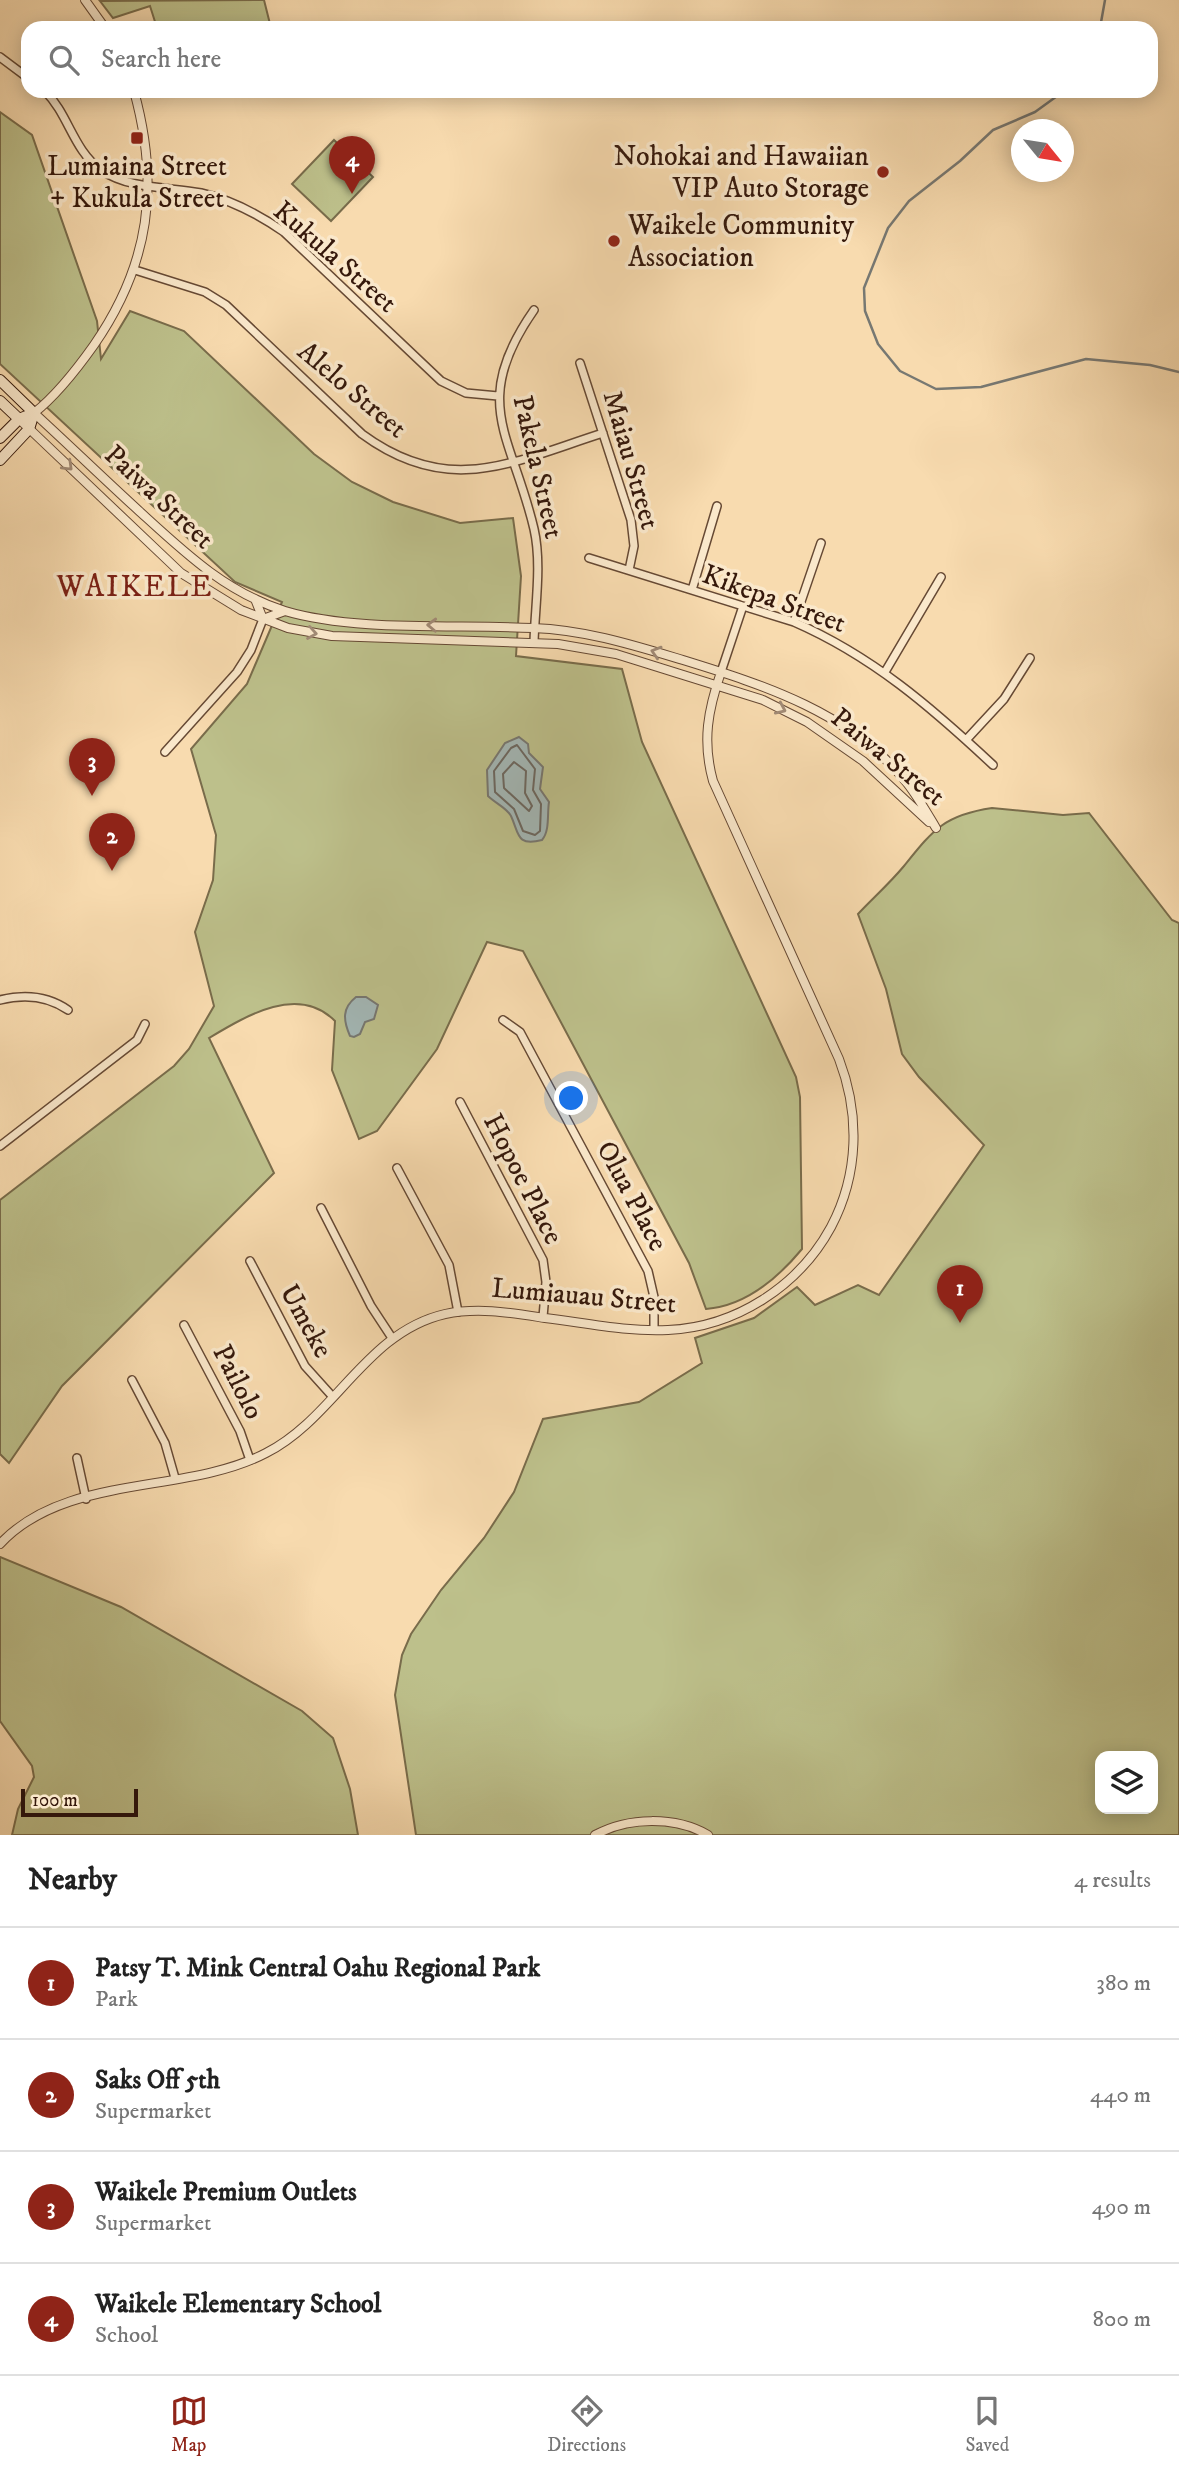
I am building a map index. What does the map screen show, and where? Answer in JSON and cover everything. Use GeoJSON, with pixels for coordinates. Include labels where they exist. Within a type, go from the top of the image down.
{"type":"FeatureCollection","features":[{"type":"Feature","properties":{"kind":"main road","name":"Paiwa Street"},"geometry":{"type":"LineString","coordinates":[[0,380],[34,412]]}},
{"type":"Feature","properties":{"kind":"main road","name":"Paiwa Street"},"geometry":{"type":"LineString","coordinates":[[0,401],[19,419]]}},
{"type":"Feature","properties":{"kind":"main road"},"geometry":{"type":"LineString","coordinates":[[0,439],[19,419],[34,412]]}},
{"type":"Feature","properties":{"kind":"main road"},"geometry":{"type":"LineString","coordinates":[[0,460],[29,429],[34,412]]}},
{"type":"Feature","properties":{"kind":"street"},"geometry":{"type":"LineString","coordinates":[[85,0],[100,21]]}},
{"type":"Feature","properties":{"kind":"street"},"geometry":{"type":"LineString","coordinates":[[0,57],[21,73]]}},
{"type":"Feature","properties":{"kind":"street","name":"Kukula Street"},"geometry":{"type":"LineString","coordinates":[[52,98],[64,113],[78,145],[94,164],[117,178],[222,199],[261,216],[284,232],[441,381],[466,393],[498,396]]}},
{"type":"Feature","properties":{"kind":"street"},"geometry":{"type":"LineString","coordinates":[[34,412],[92,348],[115,313],[135,270],[144,235],[149,186],[148,156],[136,98]]}},
{"type":"Feature","properties":{"kind":"street","name":"Alelo Street"},"geometry":{"type":"LineString","coordinates":[[135,270],[205,292],[226,305],[362,434],[395,456],[427,468],[478,470],[603,433]]}},
{"type":"Feature","properties":{"kind":"street","name":"Pakela Street"},"geometry":{"type":"LineString","coordinates":[[534,310],[511,346],[503,367],[498,396],[500,422],[537,545],[534,642]]}},
{"type":"Feature","properties":{"kind":"street","name":"Maiau Street"},"geometry":{"type":"LineString","coordinates":[[580,363],[633,527],[634,546],[629,570]]}},
{"type":"Feature","properties":{"kind":"street","name":"Paiwa Street"},"geometry":{"type":"LineString","coordinates":[[19,419],[181,573],[217,598],[263,619],[307,632],[359,638],[534,642],[591,648],[717,685],[763,700],[823,731],[863,761],[895,794],[936,828],[907,782],[847,729],[782,693],[721,672],[609,638],[535,628],[346,622],[285,611],[255,599],[210,574],[190,559],[34,412]]}},
{"type":"Feature","properties":{"kind":"street"},"geometry":{"type":"LineString","coordinates":[[692,590],[718,506]]}},
{"type":"Feature","properties":{"kind":"street"},"geometry":{"type":"LineString","coordinates":[[794,622],[821,543]]}},
{"type":"Feature","properties":{"kind":"street","name":"Kikepa Street"},"geometry":{"type":"LineString","coordinates":[[589,558],[794,622],[847,648],[885,672],[993,765]]}},
{"type":"Feature","properties":{"kind":"street"},"geometry":{"type":"LineString","coordinates":[[885,672],[941,577]]}},
{"type":"Feature","properties":{"kind":"street"},"geometry":{"type":"LineString","coordinates":[[165,752],[237,672],[251,650],[263,619],[255,599]]}},
{"type":"Feature","properties":{"kind":"street","name":"Lumiauau Street"},"geometry":{"type":"LineString","coordinates":[[0,1544],[36,1515],[86,1499],[250,1460],[283,1443],[392,1338],[427,1319],[458,1311],[483,1310],[654,1330],[692,1327],[729,1317],[756,1304],[786,1282],[815,1251],[835,1218],[848,1182],[854,1141],[851,1099],[839,1059],[713,780],[706,740],[707,723],[743,606]]}},
{"type":"Feature","properties":{"kind":"street"},"geometry":{"type":"LineString","coordinates":[[263,619],[285,611]]}},
{"type":"Feature","properties":{"kind":"street"},"geometry":{"type":"LineString","coordinates":[[966,740],[1004,699],[1030,657]]}},
{"type":"Feature","properties":{"kind":"street"},"geometry":{"type":"LineString","coordinates":[[0,1000],[36,998],[57,1001],[68,1010]]}},
{"type":"Feature","properties":{"kind":"street","name":"Olua Place"},"geometry":{"type":"LineString","coordinates":[[503,1020],[520,1032],[648,1271],[654,1297],[654,1330]]}},
{"type":"Feature","properties":{"kind":"street"},"geometry":{"type":"LineString","coordinates":[[0,1146],[136,1040],[145,1024]]}},
{"type":"Feature","properties":{"kind":"street","name":"Hopoe Place"},"geometry":{"type":"LineString","coordinates":[[460,1102],[539,1250],[546,1282],[543,1317]]}},
{"type":"Feature","properties":{"kind":"street"},"geometry":{"type":"LineString","coordinates":[[397,1168],[449,1265],[458,1311]]}},
{"type":"Feature","properties":{"kind":"street"},"geometry":{"type":"LineString","coordinates":[[321,1208],[358,1282],[392,1338]]}},
{"type":"Feature","properties":{"kind":"street","name":"Umeke"},"geometry":{"type":"LineString","coordinates":[[250,1261],[305,1366],[332,1396]]}},
{"type":"Feature","properties":{"kind":"street","name":"Pailolo"},"geometry":{"type":"LineString","coordinates":[[184,1325],[240,1431],[250,1460]]}},
{"type":"Feature","properties":{"kind":"street"},"geometry":{"type":"LineString","coordinates":[[132,1380],[165,1443],[175,1478]]}},
{"type":"Feature","properties":{"kind":"street"},"geometry":{"type":"LineString","coordinates":[[76,1458],[86,1499]]}},
{"type":"Feature","properties":{"kind":"street"},"geometry":{"type":"LineString","coordinates":[[595,1835],[626,1823],[646,1822],[682,1826],[708,1835]]}},
{"type":"Feature","properties":{"kind":"green space"},"geometry":{"type":"Polygon","coordinates":[[[264,0],[269,21],[155,21],[150,6],[113,18],[100,1],[264,0]]]}},
{"type":"Feature","properties":{"kind":"green space"},"geometry":{"type":"Polygon","coordinates":[[[0,112],[32,135],[97,321],[101,359],[130,311],[184,331],[314,454],[352,482],[393,502],[460,523],[513,518],[521,576],[516,656],[622,669],[642,742],[796,1077],[800,1097],[802,1249],[760,1289],[734,1302],[706,1309],[689,1263],[523,951],[487,942],[437,1049],[377,1131],[359,1139],[332,1070],[335,1021],[320,1010],[289,1004],[272,1007],[255,1013],[209,1038],[274,1173],[62,1386],[9,1463],[0,1454],[0,1200],[174,1066],[189,1049],[214,1006],[195,932],[213,880],[216,835],[191,749],[247,684],[282,602],[235,582],[0,364],[0,112]]]}},
{"type":"Feature","properties":{"kind":"green space"},"geometry":{"type":"Polygon","coordinates":[[[334,140],[373,177],[331,221],[292,184],[334,140]]]}},
{"type":"Feature","properties":{"kind":"green space"},"geometry":{"type":"Polygon","coordinates":[[[992,808],[1063,815],[1089,813],[1172,920],[1179,923],[1179,1835],[416,1835],[395,1695],[402,1655],[411,1634],[441,1590],[484,1538],[514,1492],[543,1419],[639,1402],[702,1363],[695,1338],[754,1318],[797,1287],[815,1305],[858,1285],[879,1295],[984,1145],[919,1077],[902,1054],[886,989],[858,914],[932,834],[962,815],[992,808]]]}},
{"type":"Feature","properties":{"kind":"green space"},"geometry":{"type":"Polygon","coordinates":[[[0,1557],[121,1607],[302,1711],[333,1738],[350,1789],[358,1835],[12,1835],[18,1809],[34,1777],[32,1766],[0,1721],[0,1557]]]}},
{"type":"Feature","properties":{"kind":"water"},"geometry":{"type":"Polygon","coordinates":[[[519,737],[528,744],[529,753],[543,767],[540,789],[549,802],[545,836],[534,842],[527,842],[520,837],[509,813],[488,796],[487,770],[505,743],[519,737]]]}},
{"type":"Feature","properties":{"kind":"water"},"geometry":{"type":"Polygon","coordinates":[[[356,997],[366,997],[378,1005],[374,1019],[365,1022],[360,1034],[354,1037],[350,1036],[345,1015],[348,1005],[356,997]]]}},
{"type":"Feature","properties":{"kind":"waterway"},"geometry":{"type":"LineString","coordinates":[[1101,21],[1105,0]]}},
{"type":"Feature","properties":{"kind":"waterway"},"geometry":{"type":"LineString","coordinates":[[1054,98],[1035,112],[993,130],[960,161],[909,201],[888,228],[864,288],[865,311],[878,344],[900,371],[936,389],[981,387],[1086,359],[1150,365],[1179,372]]}},
{"type":"Feature","properties":{"kind":"place","name":"Lumiaina Street + Kukula Street"},"geometry":{"type":"Point","coordinates":[137,138]}},
{"type":"Feature","properties":{"kind":"place","name":"Nohokai and Hawaiian VIP Auto Storage"},"geometry":{"type":"Point","coordinates":[883,172]}},
{"type":"Feature","properties":{"kind":"place","name":"Waikele Elementary School"},"geometry":{"type":"Point","coordinates":[352,194]}},
{"type":"Feature","properties":{"kind":"place","name":"Waikele Community Association"},"geometry":{"type":"Point","coordinates":[614,241]}},
{"type":"Feature","properties":{"kind":"place","name":"Waikele Premium Outlets"},"geometry":{"type":"Point","coordinates":[92,796]}},
{"type":"Feature","properties":{"kind":"place","name":"Saks Off 5th"},"geometry":{"type":"Point","coordinates":[112,871]}},
{"type":"Feature","properties":{"kind":"place","name":"Patsy T. Mink Central Oahu Regional Park"},"geometry":{"type":"Point","coordinates":[960,1323]}},
{"type":"Feature","properties":{"kind":"district","name":"WAIKELE"},"geometry":{"type":"Point","coordinates":[135,587]}}]}
